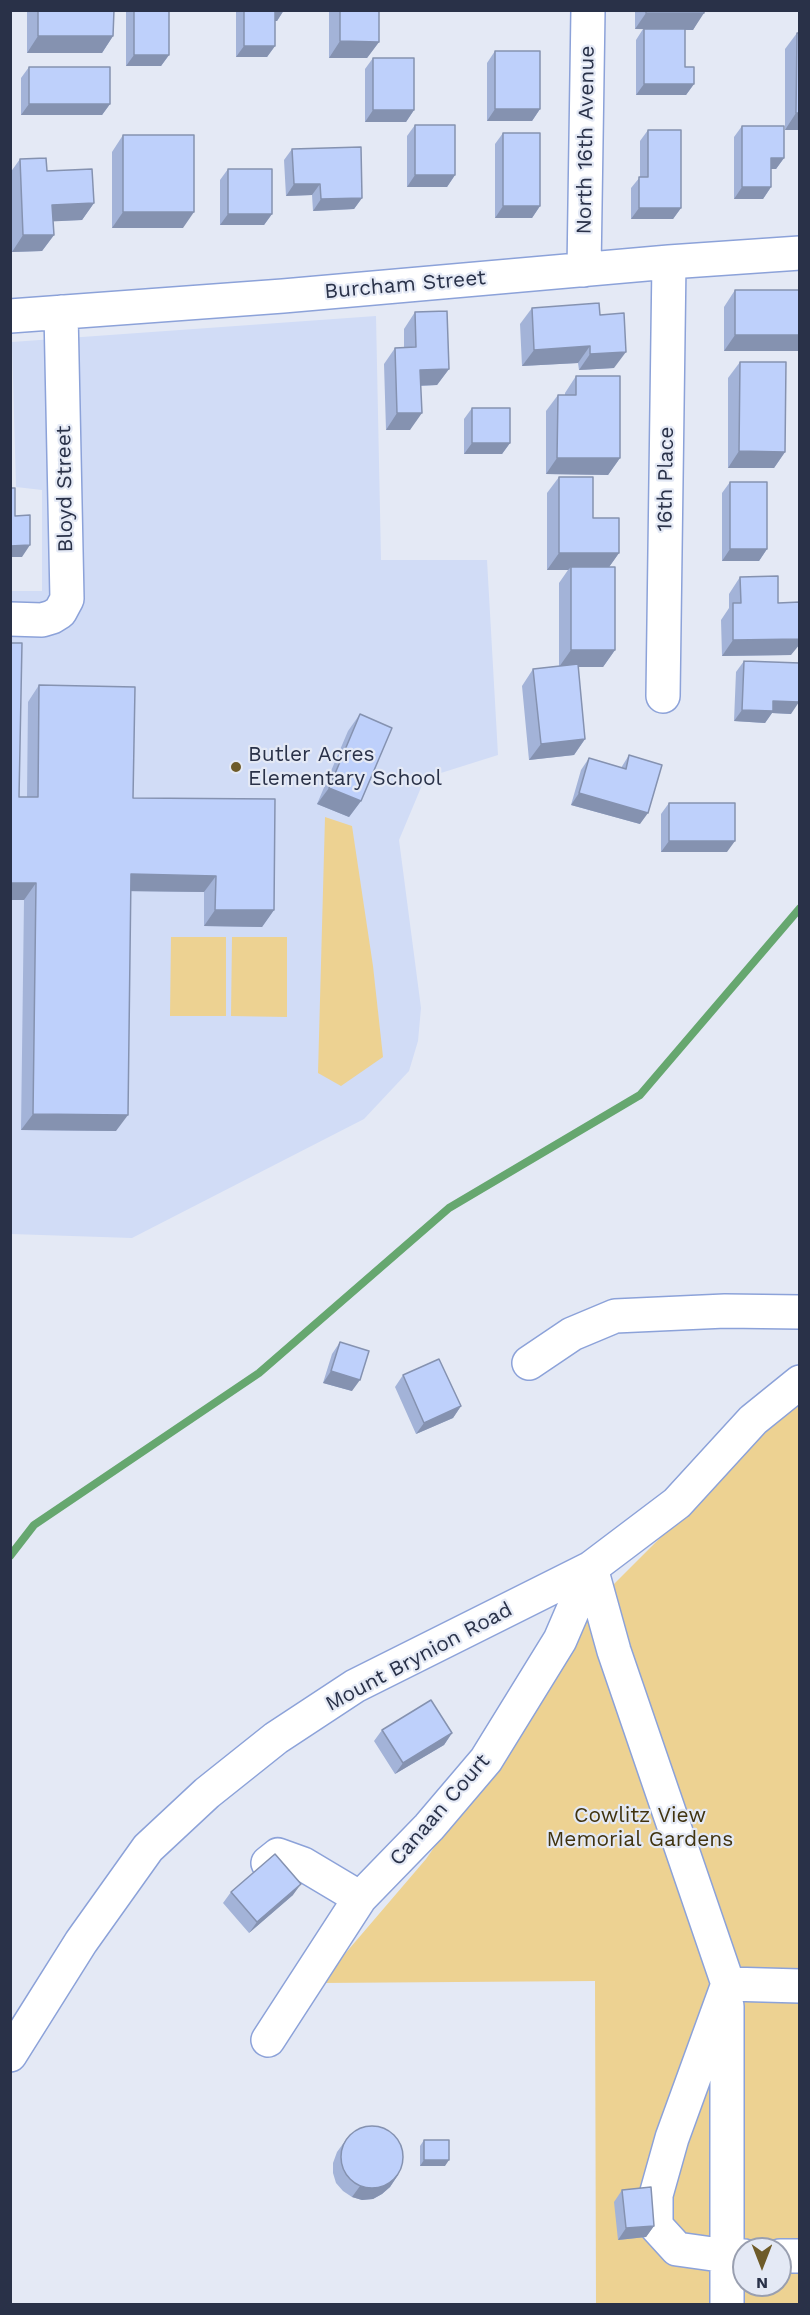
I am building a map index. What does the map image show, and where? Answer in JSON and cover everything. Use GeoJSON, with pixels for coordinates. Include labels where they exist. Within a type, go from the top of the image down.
{"type":"FeatureCollection","features":[{"type":"Feature","properties":{"kind":"street","name":"North 16th Avenue"},"geometry":{"type":"LineString","coordinates":[[584,270],[588,10]]}},
{"type":"Feature","properties":{"kind":"street","name":"Burcham Street"},"geometry":{"type":"LineString","coordinates":[[10,316],[800,252]]}},
{"type":"Feature","properties":{"kind":"street","name":"16th Place"},"geometry":{"type":"LineString","coordinates":[[663,696],[669,262]]}},
{"type":"Feature","properties":{"kind":"street","name":"Bloyd Street"},"geometry":{"type":"LineString","coordinates":[[10,619],[42,620],[52,617],[60,612],[67,599],[61,312]]}},
{"type":"Feature","properties":{"kind":"street"},"geometry":{"type":"LineString","coordinates":[[529,1363],[572,1334],[615,1316],[724,1311],[800,1312]]}},
{"type":"Feature","properties":{"kind":"street","name":"Mount Brynion Road"},"geometry":{"type":"LineString","coordinates":[[10,2055],[81,1942],[148,1848],[207,1793],[276,1737],[355,1686],[591,1568],[677,1503],[753,1420],[800,1382]]}},
{"type":"Feature","properties":{"kind":"street"},"geometry":{"type":"LineString","coordinates":[[591,1568],[614,1651],[728,1984],[735,2237]]}},
{"type":"Feature","properties":{"kind":"street","name":"Canaan Court"},"geometry":{"type":"LineString","coordinates":[[268,2040],[360,1898],[429,1827],[486,1760],[560,1640],[591,1568]]}},
{"type":"Feature","properties":{"kind":"street"},"geometry":{"type":"LineString","coordinates":[[268,1863],[278,1855],[303,1864],[360,1898]]}},
{"type":"Feature","properties":{"kind":"street"},"geometry":{"type":"LineString","coordinates":[[728,1984],[800,1986]]}},
{"type":"Feature","properties":{"kind":"street"},"geometry":{"type":"LineString","coordinates":[[728,1984],[672,2138],[656,2195],[656,2226],[677,2248],[732,2256]]}},
{"type":"Feature","properties":{"kind":"street"},"geometry":{"type":"LineString","coordinates":[[727,2304],[732,2274]]}},
{"type":"Feature","properties":{"kind":"shaded area","name":"Butler Acres Elementary School"},"geometry":{"type":"Polygon","coordinates":[[[376,316],[381,560],[487,560],[498,755],[425,778],[399,840],[421,1008],[418,1041],[409,1071],[364,1119],[132,1238],[11,1234],[10,591],[42,591],[42,490],[16,487],[12,342],[376,316]]]}},
{"type":"Feature","properties":{"kind":"green space"},"geometry":{"type":"Polygon","coordinates":[[[325,817],[352,826],[373,966],[383,1057],[341,1086],[318,1073],[325,817]]]}},
{"type":"Feature","properties":{"kind":"green space"},"geometry":{"type":"Polygon","coordinates":[[[171,937],[226,937],[226,1016],[170,1016],[171,937]]]}},
{"type":"Feature","properties":{"kind":"green space"},"geometry":{"type":"Polygon","coordinates":[[[232,937],[287,937],[287,1017],[231,1016],[232,937]]]}},
{"type":"Feature","properties":{"kind":"green space","name":"Cowlitz View Memorial Gardens"},"geometry":{"type":"Polygon","coordinates":[[[799,1399],[799,2304],[596,2304],[595,1981],[320,1983],[426,1859],[505,1745],[580,1618],[799,1399]]]}},
{"type":"Feature","properties":{"kind":"building"},"geometry":{"type":"Polygon","coordinates":[[[38,10],[114,10],[113,36],[38,36],[38,10]]]}},
{"type":"Feature","properties":{"kind":"building"},"geometry":{"type":"Polygon","coordinates":[[[134,10],[169,10],[169,55],[134,55],[134,10]]]}},
{"type":"Feature","properties":{"kind":"building"},"geometry":{"type":"Polygon","coordinates":[[[244,10],[275,10],[275,46],[244,46],[244,10]]]}},
{"type":"Feature","properties":{"kind":"building"},"geometry":{"type":"Polygon","coordinates":[[[340,10],[379,10],[379,42],[340,41],[340,10]]]}},
{"type":"Feature","properties":{"kind":"building"},"geometry":{"type":"Polygon","coordinates":[[[646,10],[704,10],[704,13],[646,13],[646,10]]]}},
{"type":"Feature","properties":{"kind":"building"},"geometry":{"type":"Polygon","coordinates":[[[644,29],[685,29],[685,67],[694,67],[694,84],[644,84],[644,29]]]}},
{"type":"Feature","properties":{"kind":"building"},"geometry":{"type":"Polygon","coordinates":[[[797,33],[800,33],[800,113],[796,113],[797,33]]]}},
{"type":"Feature","properties":{"kind":"building"},"geometry":{"type":"Polygon","coordinates":[[[495,51],[540,51],[540,109],[495,109],[495,51]]]}},
{"type":"Feature","properties":{"kind":"building"},"geometry":{"type":"Polygon","coordinates":[[[373,58],[414,58],[414,110],[373,110],[373,58]]]}},
{"type":"Feature","properties":{"kind":"building"},"geometry":{"type":"Polygon","coordinates":[[[29,67],[110,67],[110,104],[29,104],[29,67]]]}},
{"type":"Feature","properties":{"kind":"building"},"geometry":{"type":"Polygon","coordinates":[[[415,125],[455,125],[455,175],[415,175],[415,125]]]}},
{"type":"Feature","properties":{"kind":"building"},"geometry":{"type":"Polygon","coordinates":[[[742,126],[784,126],[784,158],[771,158],[771,187],[742,187],[742,126]]]}},
{"type":"Feature","properties":{"kind":"building"},"geometry":{"type":"Polygon","coordinates":[[[648,130],[681,130],[681,208],[639,208],[639,177],[648,177],[648,130]]]}},
{"type":"Feature","properties":{"kind":"building"},"geometry":{"type":"Polygon","coordinates":[[[503,133],[540,133],[540,206],[503,206],[503,133]]]}},
{"type":"Feature","properties":{"kind":"building"},"geometry":{"type":"Polygon","coordinates":[[[123,135],[194,135],[194,212],[123,212],[123,135]]]}},
{"type":"Feature","properties":{"kind":"building"},"geometry":{"type":"Polygon","coordinates":[[[361,147],[362,198],[321,199],[320,184],[294,184],[292,149],[361,147]]]}},
{"type":"Feature","properties":{"kind":"building"},"geometry":{"type":"Polygon","coordinates":[[[46,158],[47,171],[92,169],[94,203],[52,205],[54,235],[23,235],[20,159],[46,158]]]}},
{"type":"Feature","properties":{"kind":"building"},"geometry":{"type":"Polygon","coordinates":[[[228,169],[272,169],[272,214],[228,214],[228,169]]]}},
{"type":"Feature","properties":{"kind":"building"},"geometry":{"type":"Polygon","coordinates":[[[735,290],[800,290],[800,335],[735,335],[735,290]]]}},
{"type":"Feature","properties":{"kind":"building"},"geometry":{"type":"Polygon","coordinates":[[[599,303],[600,315],[624,313],[626,352],[590,354],[590,346],[534,350],[532,308],[599,303]]]}},
{"type":"Feature","properties":{"kind":"building"},"geometry":{"type":"Polygon","coordinates":[[[447,311],[449,369],[420,370],[422,413],[397,413],[395,348],[416,347],[415,312],[447,311]]]}},
{"type":"Feature","properties":{"kind":"building"},"geometry":{"type":"Polygon","coordinates":[[[740,362],[786,362],[785,452],[739,451],[740,362]]]}},
{"type":"Feature","properties":{"kind":"building"},"geometry":{"type":"Polygon","coordinates":[[[576,376],[620,376],[620,458],[557,458],[558,395],[576,395],[576,376]]]}},
{"type":"Feature","properties":{"kind":"building"},"geometry":{"type":"Polygon","coordinates":[[[472,408],[510,408],[510,443],[472,443],[472,408]]]}},
{"type":"Feature","properties":{"kind":"building"},"geometry":{"type":"Polygon","coordinates":[[[559,477],[593,477],[593,518],[619,518],[619,553],[559,553],[559,477]]]}},
{"type":"Feature","properties":{"kind":"building"},"geometry":{"type":"Polygon","coordinates":[[[730,482],[767,482],[767,549],[730,549],[730,482]]]}},
{"type":"Feature","properties":{"kind":"building"},"geometry":{"type":"Polygon","coordinates":[[[10,488],[15,488],[15,516],[30,515],[30,545],[10,546],[10,488]]]}},
{"type":"Feature","properties":{"kind":"building"},"geometry":{"type":"Polygon","coordinates":[[[571,567],[615,567],[615,650],[571,650],[571,567]]]}},
{"type":"Feature","properties":{"kind":"building"},"geometry":{"type":"Polygon","coordinates":[[[778,576],[778,603],[800,602],[800,639],[733,640],[733,603],[741,603],[740,577],[778,576]]]}},
{"type":"Feature","properties":{"kind":"building"},"geometry":{"type":"Polygon","coordinates":[[[10,643],[22,643],[19,797],[38,797],[39,685],[135,687],[133,798],[275,799],[274,910],[215,910],[216,876],[131,874],[128,1115],[33,1114],[36,883],[10,883],[10,643]]]}},
{"type":"Feature","properties":{"kind":"building"},"geometry":{"type":"Polygon","coordinates":[[[744,661],[800,663],[799,702],[773,701],[773,711],[742,710],[744,661]]]}},
{"type":"Feature","properties":{"kind":"building"},"geometry":{"type":"Polygon","coordinates":[[[578,664],[585,739],[541,744],[533,669],[578,664]]]}},
{"type":"Feature","properties":{"kind":"building"},"geometry":{"type":"Polygon","coordinates":[[[360,714],[392,728],[361,801],[329,788],[360,714]]]}},
{"type":"Feature","properties":{"kind":"building"},"geometry":{"type":"Polygon","coordinates":[[[629,755],[662,765],[648,813],[579,793],[589,758],[626,769],[629,755]]]}},
{"type":"Feature","properties":{"kind":"building"},"geometry":{"type":"Polygon","coordinates":[[[669,803],[735,803],[735,841],[669,841],[669,803]]]}},
{"type":"Feature","properties":{"kind":"building"},"geometry":{"type":"Polygon","coordinates":[[[340,1342],[369,1351],[360,1380],[331,1371],[340,1342]]]}},
{"type":"Feature","properties":{"kind":"building"},"geometry":{"type":"Polygon","coordinates":[[[439,1359],[461,1406],[424,1423],[403,1375],[439,1359]]]}},
{"type":"Feature","properties":{"kind":"building"},"geometry":{"type":"Polygon","coordinates":[[[431,1700],[452,1733],[403,1763],[382,1730],[431,1700]]]}},
{"type":"Feature","properties":{"kind":"building"},"geometry":{"type":"Polygon","coordinates":[[[275,1854],[301,1884],[257,1922],[231,1892],[275,1854]]]}},
{"type":"Feature","properties":{"kind":"building"},"geometry":{"type":"Polygon","coordinates":[[[366,2126],[378,2126],[394,2135],[401,2145],[403,2157],[401,2169],[394,2179],[378,2188],[366,2188],[355,2183],[346,2174],[341,2163],[341,2151],[346,2140],[355,2131],[366,2126]]]}},
{"type":"Feature","properties":{"kind":"building"},"geometry":{"type":"Polygon","coordinates":[[[424,2140],[449,2140],[449,2160],[424,2160],[424,2140]]]}},
{"type":"Feature","properties":{"kind":"building"},"geometry":{"type":"Polygon","coordinates":[[[651,2187],[654,2226],[626,2228],[622,2190],[651,2187]]]}},
{"type":"Feature","properties":{"kind":"waterway"},"geometry":{"type":"LineString","coordinates":[[10,1556],[34,1525],[259,1373],[449,1208],[640,1095],[800,908]]}},
{"type":"Feature","properties":{"kind":"place","name":"Butler Acres Elementary School"},"geometry":{"type":"Point","coordinates":[236,767]}}]}
